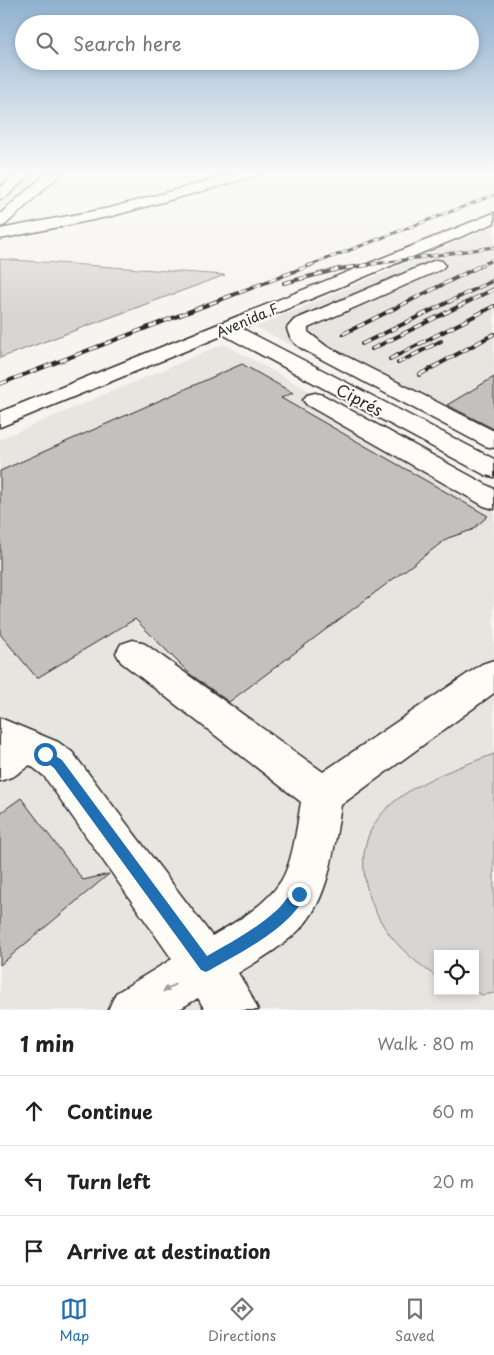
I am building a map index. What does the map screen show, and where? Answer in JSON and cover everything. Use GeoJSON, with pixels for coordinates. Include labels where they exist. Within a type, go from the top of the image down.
{"type":"FeatureCollection","features":[{"type":"Feature","properties":{"kind":"street"},"geometry":{"type":"LineString","coordinates":[[0,234],[71,220]]}},
{"type":"Feature","properties":{"kind":"street"},"geometry":{"type":"LineString","coordinates":[[0,247],[53,237],[102,220]]}},
{"type":"Feature","properties":{"kind":"street","name":"Avenida F"},"geometry":{"type":"LineString","coordinates":[[0,420],[227,329],[489,220]]}},
{"type":"Feature","properties":{"kind":"street"},"geometry":{"type":"LineString","coordinates":[[436,265],[301,324],[297,328],[297,333],[300,338],[319,350],[494,441]]}},
{"type":"Feature","properties":{"kind":"street","name":"Ciprés"},"geometry":{"type":"LineString","coordinates":[[227,329],[494,469]]}},
{"type":"Feature","properties":{"kind":"street"},"geometry":{"type":"LineString","coordinates":[[316,400],[494,500]]}},
{"type":"Feature","properties":{"kind":"street"},"geometry":{"type":"LineString","coordinates":[[133,653],[323,795]]}},
{"type":"Feature","properties":{"kind":"street"},"geometry":{"type":"LineString","coordinates":[[133,1010],[257,935],[283,914],[299,894],[310,862],[323,795],[494,674]]}},
{"type":"Feature","properties":{"kind":"street"},"geometry":{"type":"LineString","coordinates":[[9,748],[45,754],[58,764],[206,965],[233,1010]]}},
{"type":"Feature","properties":{"kind":"shaded area"},"geometry":{"type":"Polygon","coordinates":[[[0,220],[10,220],[0,230],[0,220]]]}},
{"type":"Feature","properties":{"kind":"shaded area"},"geometry":{"type":"Polygon","coordinates":[[[494,226],[494,447],[256,327],[494,226]]]}},
{"type":"Feature","properties":{"kind":"shaded area"},"geometry":{"type":"Polygon","coordinates":[[[0,259],[225,275],[0,358],[0,259]]]}},
{"type":"Feature","properties":{"kind":"shaded area"},"geometry":{"type":"Polygon","coordinates":[[[224,344],[494,493],[494,1010],[0,1010],[0,439],[224,344]]]}},
{"type":"Feature","properties":{"kind":"shaded area"},"geometry":{"type":"Polygon","coordinates":[[[494,754],[494,993],[483,995],[479,994],[479,950],[434,950],[434,975],[404,951],[387,931],[373,906],[368,892],[364,862],[368,837],[380,816],[398,799],[419,785],[444,773],[494,754]]]}},
{"type":"Feature","properties":{"kind":"building"},"geometry":{"type":"Polygon","coordinates":[[[242,364],[293,393],[281,398],[488,516],[472,530],[448,538],[229,702],[190,674],[135,619],[37,678],[0,634],[0,471],[242,364]]]}},
{"type":"Feature","properties":{"kind":"building"},"geometry":{"type":"Polygon","coordinates":[[[494,377],[494,429],[447,405],[494,377]]]}},
{"type":"Feature","properties":{"kind":"building"},"geometry":{"type":"Polygon","coordinates":[[[21,798],[83,880],[109,874],[0,965],[0,813],[21,798]]]}},
{"type":"Feature","properties":{"kind":"railway"},"geometry":{"type":"LineString","coordinates":[[308,266],[428,220]]}},
{"type":"Feature","properties":{"kind":"railway"},"geometry":{"type":"LineString","coordinates":[[360,266],[494,247]]}},
{"type":"Feature","properties":{"kind":"railway"},"geometry":{"type":"LineString","coordinates":[[482,265],[494,259]]}},
{"type":"Feature","properties":{"kind":"railway"},"geometry":{"type":"LineString","coordinates":[[0,384],[311,265]]}},
{"type":"Feature","properties":{"kind":"railway"},"geometry":{"type":"LineString","coordinates":[[284,283],[339,269],[368,265]]}},
{"type":"Feature","properties":{"kind":"railway"},"geometry":{"type":"LineString","coordinates":[[343,334],[482,265]]}},
{"type":"Feature","properties":{"kind":"railway"},"geometry":{"type":"LineString","coordinates":[[362,344],[494,280]]}},
{"type":"Feature","properties":{"kind":"railway"},"geometry":{"type":"LineString","coordinates":[[372,349],[494,289]]}},
{"type":"Feature","properties":{"kind":"railway"},"geometry":{"type":"LineString","coordinates":[[390,359],[494,306]]}},
{"type":"Feature","properties":{"kind":"railway"},"geometry":{"type":"LineString","coordinates":[[419,375],[494,334]]}},
{"type":"Feature","properties":{"kind":"railway"},"geometry":{"type":"LineString","coordinates":[[398,363],[441,341]]}},
{"type":"Feature","properties":{"kind":"route"},"geometry":{"type":"LineString","coordinates":[[45,754],[58,764],[206,965],[257,935],[283,914],[299,894]]}}]}
